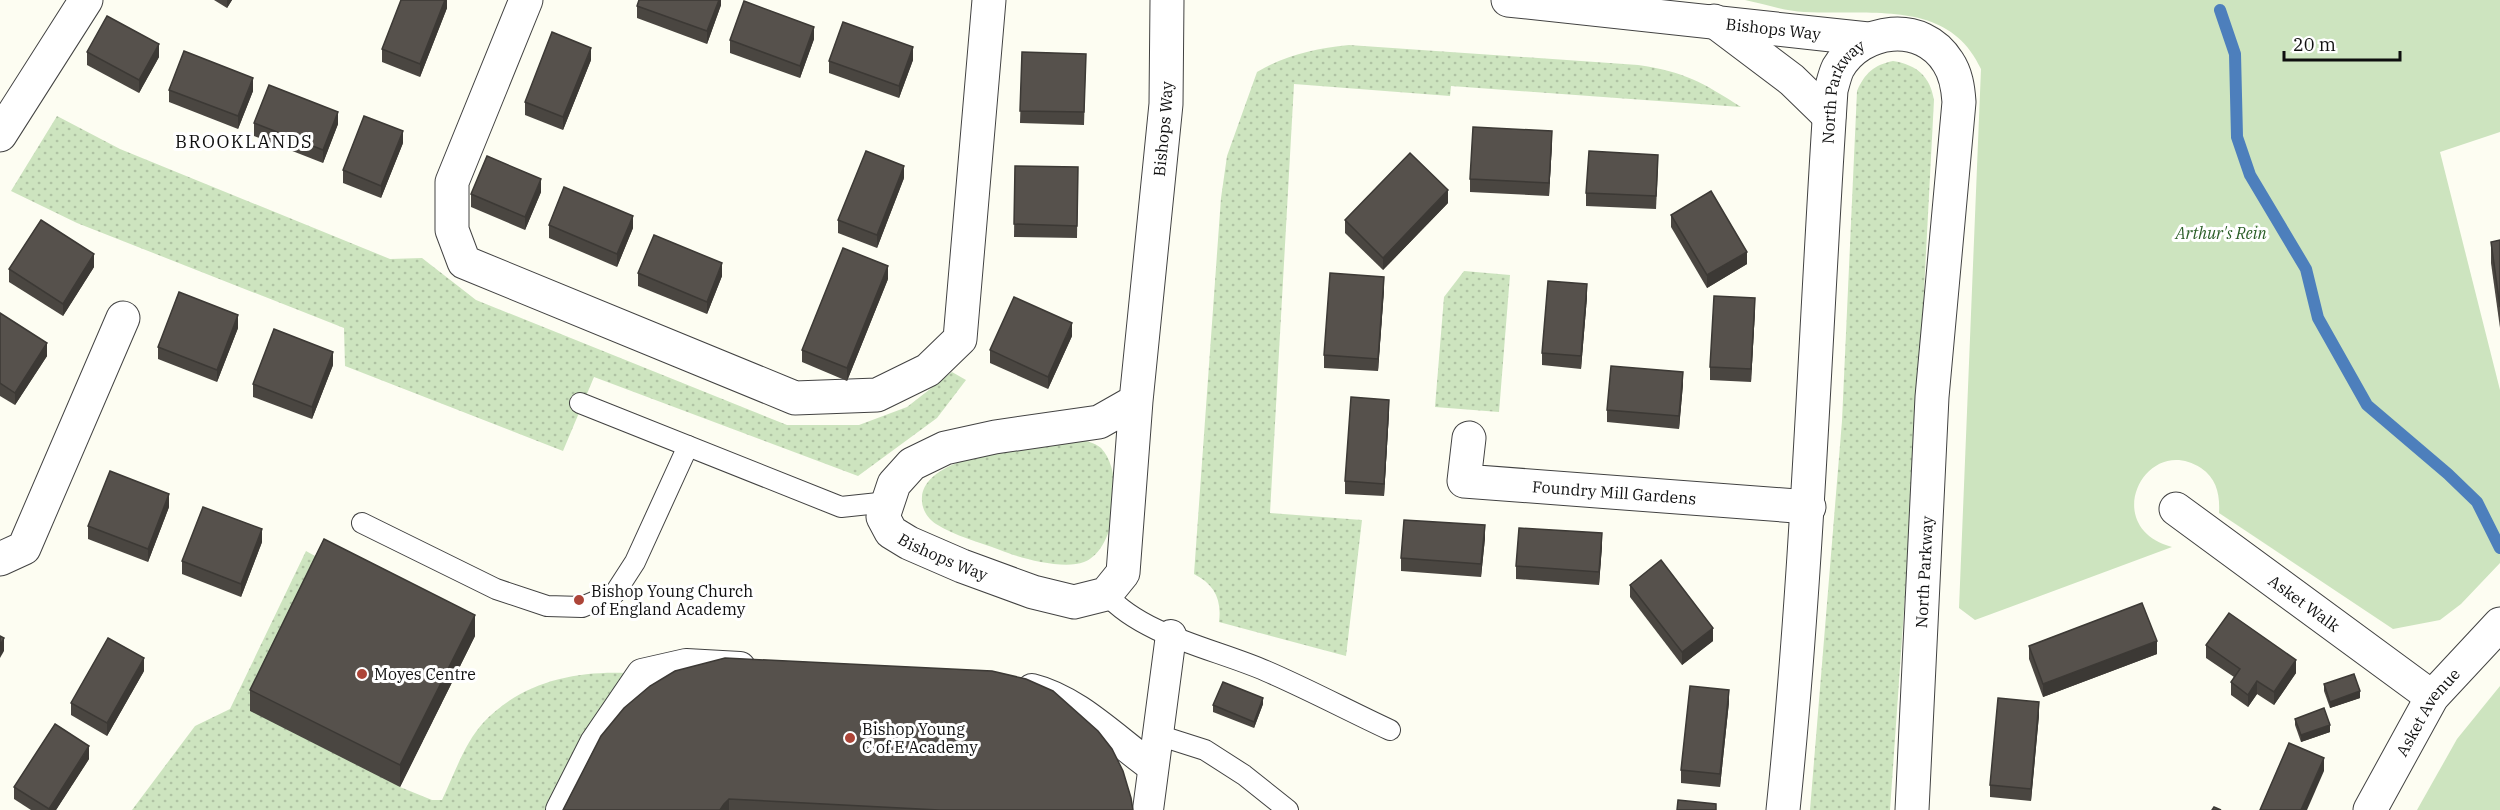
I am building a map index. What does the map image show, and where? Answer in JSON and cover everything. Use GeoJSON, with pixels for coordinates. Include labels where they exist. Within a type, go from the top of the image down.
{"type":"FeatureCollection","features":[{"type":"Feature","properties":{"kind":"street"},"geometry":{"type":"LineString","coordinates":[[0,135],[86,0]]}},
{"type":"Feature","properties":{"kind":"street"},"geometry":{"type":"LineString","coordinates":[[526,0],[452,182],[452,230],[464,262],[795,399],[877,395],[928,370],[960,339],[989,0]]}},
{"type":"Feature","properties":{"kind":"street","name":"Bishops Way"},"geometry":{"type":"LineString","coordinates":[[888,502],[883,516],[891,532],[909,543],[962,566],[1033,592],[1074,602],[1106,594],[1123,573],[1136,401],[1166,105],[1167,0]]}},
{"type":"Feature","properties":{"kind":"street","name":"Bishops Way"},"geometry":{"type":"LineString","coordinates":[[1508,0],[1868,39]]}},
{"type":"Feature","properties":{"kind":"street","name":"Bishops Way"},"geometry":{"type":"LineString","coordinates":[[1714,21],[1792,80],[1829,116]]}},
{"type":"Feature","properties":{"kind":"street","name":"North Parkway"},"geometry":{"type":"LineString","coordinates":[[1783,810],[1809,507],[1831,90],[1837,69],[1851,51],[1868,39],[1890,33],[1912,36],[1932,45],[1947,60],[1957,80],[1959,102],[1932,397],[1912,810]]}},
{"type":"Feature","properties":{"kind":"street"},"geometry":{"type":"LineString","coordinates":[[0,559],[24,548],[123,318]]}},
{"type":"Feature","properties":{"kind":"street"},"geometry":{"type":"LineString","coordinates":[[888,502],[894,484],[912,464],[945,448],[995,437],[1099,422],[1136,401]]}},
{"type":"Feature","properties":{"kind":"street","name":"Foundry Mill Gardens"},"geometry":{"type":"LineString","coordinates":[[1469,438],[1464,481],[1809,507]]}},
{"type":"Feature","properties":{"kind":"street","name":"Asket Walk"},"geometry":{"type":"LineString","coordinates":[[2176,509],[2432,697]]}},
{"type":"Feature","properties":{"kind":"street","name":"Asket Avenue"},"geometry":{"type":"LineString","coordinates":[[2370,810],[2432,697],[2500,624]]}},
{"type":"Feature","properties":{"kind":"street"},"geometry":{"type":"LineString","coordinates":[[1148,810],[1171,635]]}},
{"type":"Feature","properties":{"kind":"street"},"geometry":{"type":"LineString","coordinates":[[561,810],[595,742],[642,674],[686,664],[769,668]]}},
{"type":"Feature","properties":{"kind":"street"},"geometry":{"type":"LineString","coordinates":[[1002,681],[1044,692],[1089,716],[1153,767]]}},
{"type":"Feature","properties":{"kind":"lane"},"geometry":{"type":"LineString","coordinates":[[580,403],[841,507],[888,502]]}},
{"type":"Feature","properties":{"kind":"lane"},"geometry":{"type":"LineString","coordinates":[[363,523],[496,589],[547,606],[582,606],[615,593],[635,562],[687,446]]}},
{"type":"Feature","properties":{"kind":"lane"},"geometry":{"type":"LineString","coordinates":[[1106,594],[1130,615],[1171,635],[1266,670],[1390,730]]}},
{"type":"Feature","properties":{"kind":"lane"},"geometry":{"type":"LineString","coordinates":[[1158,735],[1205,750],[1244,775],[1287,810]]}},
{"type":"Feature","properties":{"kind":"green space","name":"Arthur's Rein"},"geometry":{"type":"Polygon","coordinates":[[[1745,0],[2500,0],[2500,132],[2440,152],[2500,390],[2500,563],[2461,604],[2440,620],[2393,629],[2219,513],[2218,494],[2211,477],[2201,468],[2181,460],[2163,462],[2148,472],[2138,486],[2134,504],[2138,521],[2150,536],[2172,547],[1975,620],[1959,608],[1981,69],[1967,47],[1950,31],[1930,21],[1884,13],[1804,12],[1745,0]]]}},
{"type":"Feature","properties":{"kind":"green space"},"geometry":{"type":"Polygon","coordinates":[[[1349,45],[1638,65],[1692,79],[1741,107],[1451,86],[1450,96],[1294,84],[1270,513],[1362,520],[1346,656],[1219,622],[1219,606],[1215,593],[1207,582],[1194,574],[1221,198],[1227,156],[1257,72],[1302,53],[1349,45]]]}},
{"type":"Feature","properties":{"kind":"green space"},"geometry":{"type":"Polygon","coordinates":[[[1893,61],[1909,65],[1921,73],[1929,84],[1934,100],[1917,424],[1890,810],[1810,810],[1842,421],[1857,91],[1863,79],[1871,71],[1893,61]]]}},
{"type":"Feature","properties":{"kind":"green space"},"geometry":{"type":"Polygon","coordinates":[[[57,116],[120,149],[390,259],[422,258],[476,300],[787,425],[859,425],[907,407],[952,372],[966,380],[937,418],[858,476],[594,377],[563,451],[345,366],[344,328],[77,223],[11,191],[57,116]]]}},
{"type":"Feature","properties":{"kind":"green space"},"geometry":{"type":"Polygon","coordinates":[[[1464,271],[1510,275],[1499,412],[1435,407],[1444,297],[1464,271]]]}},
{"type":"Feature","properties":{"kind":"green space"},"geometry":{"type":"Polygon","coordinates":[[[1080,439],[1099,446],[1109,459],[1115,491],[1114,510],[1104,542],[1095,555],[1084,562],[1053,564],[1018,556],[951,532],[933,522],[925,512],[922,497],[928,482],[943,469],[989,453],[1080,439]]]}},
{"type":"Feature","properties":{"kind":"green space"},"geometry":{"type":"Polygon","coordinates":[[[306,551],[324,561],[400,787],[432,800],[442,800],[476,731],[513,698],[548,682],[567,677],[625,673],[572,810],[132,810],[195,726],[230,709],[306,551]]]}},
{"type":"Feature","properties":{"kind":"green space"},"geometry":{"type":"Polygon","coordinates":[[[2500,686],[2500,810],[2417,810],[2457,739],[2500,686]]]}},
{"type":"Feature","properties":{"kind":"building"},"geometry":{"type":"Polygon","coordinates":[[[401,0],[445,0],[420,64],[382,49],[401,0]]]}},
{"type":"Feature","properties":{"kind":"building"},"geometry":{"type":"Polygon","coordinates":[[[639,0],[719,0],[707,31],[637,6],[639,0]]]}},
{"type":"Feature","properties":{"kind":"building"},"geometry":{"type":"Polygon","coordinates":[[[744,1],[814,27],[800,66],[730,40],[744,1]]]}},
{"type":"Feature","properties":{"kind":"building"},"geometry":{"type":"Polygon","coordinates":[[[107,16],[159,44],[139,80],[87,52],[107,16]]]}},
{"type":"Feature","properties":{"kind":"building"},"geometry":{"type":"Polygon","coordinates":[[[843,22],[913,47],[899,86],[829,61],[843,22]]]}},
{"type":"Feature","properties":{"kind":"building"},"geometry":{"type":"Polygon","coordinates":[[[552,32],[591,48],[563,117],[525,102],[552,32]]]}},
{"type":"Feature","properties":{"kind":"building"},"geometry":{"type":"Polygon","coordinates":[[[184,51],[253,78],[238,116],[169,90],[184,51]]]}},
{"type":"Feature","properties":{"kind":"building"},"geometry":{"type":"Polygon","coordinates":[[[1022,52],[1086,54],[1084,112],[1020,111],[1022,52]]]}},
{"type":"Feature","properties":{"kind":"building"},"geometry":{"type":"Polygon","coordinates":[[[269,85],[338,112],[323,150],[254,123],[269,85]]]}},
{"type":"Feature","properties":{"kind":"building"},"geometry":{"type":"Polygon","coordinates":[[[364,116],[403,131],[381,186],[343,170],[364,116]]]}},
{"type":"Feature","properties":{"kind":"building"},"geometry":{"type":"Polygon","coordinates":[[[1473,127],[1552,131],[1549,183],[1470,179],[1473,127]]]}},
{"type":"Feature","properties":{"kind":"building"},"geometry":{"type":"Polygon","coordinates":[[[866,151],[904,166],[877,235],[838,220],[866,151]]]}},
{"type":"Feature","properties":{"kind":"building"},"geometry":{"type":"Polygon","coordinates":[[[1589,151],[1658,155],[1656,196],[1586,193],[1589,151]]]}},
{"type":"Feature","properties":{"kind":"building"},"geometry":{"type":"Polygon","coordinates":[[[1410,153],[1448,190],[1383,258],[1345,220],[1410,153]]]}},
{"type":"Feature","properties":{"kind":"building"},"geometry":{"type":"Polygon","coordinates":[[[487,156],[541,179],[525,217],[471,194],[487,156]]]}},
{"type":"Feature","properties":{"kind":"building"},"geometry":{"type":"Polygon","coordinates":[[[1015,166],[1078,167],[1077,226],[1014,224],[1015,166]]]}},
{"type":"Feature","properties":{"kind":"building"},"geometry":{"type":"Polygon","coordinates":[[[564,187],[633,216],[617,254],[549,225],[564,187]]]}},
{"type":"Feature","properties":{"kind":"building"},"geometry":{"type":"Polygon","coordinates":[[[1711,191],[1747,252],[1707,275],[1671,215],[1711,191]]]}},
{"type":"Feature","properties":{"kind":"building"},"geometry":{"type":"Polygon","coordinates":[[[41,220],[94,254],[63,304],[9,269],[41,220]]]}},
{"type":"Feature","properties":{"kind":"building"},"geometry":{"type":"Polygon","coordinates":[[[654,235],[722,263],[707,302],[638,273],[654,235]]]}},
{"type":"Feature","properties":{"kind":"building"},"geometry":{"type":"Polygon","coordinates":[[[2500,240],[2500,307],[2491,242],[2500,240]]]}},
{"type":"Feature","properties":{"kind":"building"},"geometry":{"type":"Polygon","coordinates":[[[843,248],[888,266],[847,368],[802,350],[843,248]]]}},
{"type":"Feature","properties":{"kind":"building"},"geometry":{"type":"Polygon","coordinates":[[[1330,273],[1384,277],[1378,359],[1324,355],[1330,273]]]}},
{"type":"Feature","properties":{"kind":"building"},"geometry":{"type":"Polygon","coordinates":[[[1548,281],[1587,284],[1581,356],[1542,353],[1548,281]]]}},
{"type":"Feature","properties":{"kind":"building"},"geometry":{"type":"Polygon","coordinates":[[[179,292],[238,315],[217,370],[158,347],[179,292]]]}},
{"type":"Feature","properties":{"kind":"building"},"geometry":{"type":"Polygon","coordinates":[[[1714,296],[1755,298],[1751,369],[1710,367],[1714,296]]]}},
{"type":"Feature","properties":{"kind":"building"},"geometry":{"type":"Polygon","coordinates":[[[1014,297],[1072,323],[1048,377],[990,350],[1014,297]]]}},
{"type":"Feature","properties":{"kind":"building"},"geometry":{"type":"Polygon","coordinates":[[[0,313],[47,343],[15,393],[0,383],[0,313]]]}},
{"type":"Feature","properties":{"kind":"building"},"geometry":{"type":"Polygon","coordinates":[[[274,329],[333,352],[312,407],[253,384],[274,329]]]}},
{"type":"Feature","properties":{"kind":"building"},"geometry":{"type":"Polygon","coordinates":[[[1611,366],[1683,372],[1679,416],[1607,410],[1611,366]]]}},
{"type":"Feature","properties":{"kind":"building"},"geometry":{"type":"Polygon","coordinates":[[[1351,397],[1389,400],[1384,484],[1345,481],[1351,397]]]}},
{"type":"Feature","properties":{"kind":"building"},"geometry":{"type":"Polygon","coordinates":[[[110,471],[169,494],[148,549],[88,526],[110,471]]]}},
{"type":"Feature","properties":{"kind":"building"},"geometry":{"type":"Polygon","coordinates":[[[203,507],[262,529],[241,584],[182,561],[203,507]]]}},
{"type":"Feature","properties":{"kind":"building"},"geometry":{"type":"Polygon","coordinates":[[[1404,520],[1485,525],[1481,564],[1401,558],[1404,520]]]}},
{"type":"Feature","properties":{"kind":"building"},"geometry":{"type":"Polygon","coordinates":[[[1519,528],[1602,533],[1599,572],[1516,566],[1519,528]]]}},
{"type":"Feature","properties":{"kind":"building","name":"Moyes Centre"},"geometry":{"type":"Polygon","coordinates":[[[324,539],[475,615],[400,765],[250,690],[324,539]]]}},
{"type":"Feature","properties":{"kind":"building"},"geometry":{"type":"Polygon","coordinates":[[[1661,560],[1713,628],[1682,652],[1630,585],[1661,560]]]}},
{"type":"Feature","properties":{"kind":"building"},"geometry":{"type":"Polygon","coordinates":[[[2142,603],[2157,641],[2043,684],[2029,646],[2142,603]]]}},
{"type":"Feature","properties":{"kind":"building"},"geometry":{"type":"Polygon","coordinates":[[[2229,613],[2296,660],[2274,692],[2257,681],[2248,695],[2231,682],[2240,669],[2206,645],[2229,613]]]}},
{"type":"Feature","properties":{"kind":"building"},"geometry":{"type":"Polygon","coordinates":[[[108,638],[144,658],[107,723],[71,703],[108,638]]]}},
{"type":"Feature","properties":{"kind":"building","name":"Bishop Young C of E Academy"},"geometry":{"type":"Polygon","coordinates":[[[725,658],[992,671],[1026,679],[1053,691],[1098,731],[1112,749],[1123,771],[1133,810],[939,810],[729,799],[720,810],[563,810],[601,736],[624,708],[650,686],[675,671],[725,658]]]}},
{"type":"Feature","properties":{"kind":"building"},"geometry":{"type":"Polygon","coordinates":[[[2354,674],[2360,691],[2330,702],[2324,684],[2354,674]]]}},
{"type":"Feature","properties":{"kind":"building"},"geometry":{"type":"Polygon","coordinates":[[[1223,682],[1263,698],[1254,722],[1213,705],[1223,682]]]}},
{"type":"Feature","properties":{"kind":"building"},"geometry":{"type":"Polygon","coordinates":[[[1690,686],[1729,690],[1720,774],[1681,770],[1690,686]]]}},
{"type":"Feature","properties":{"kind":"building"},"geometry":{"type":"Polygon","coordinates":[[[1998,698],[2039,702],[2031,789],[1990,785],[1998,698]]]}},
{"type":"Feature","properties":{"kind":"building"},"geometry":{"type":"Polygon","coordinates":[[[2324,708],[2330,725],[2301,735],[2295,719],[2324,708]]]}},
{"type":"Feature","properties":{"kind":"building"},"geometry":{"type":"Polygon","coordinates":[[[55,724],[89,746],[49,809],[14,787],[55,724]]]}},
{"type":"Feature","properties":{"kind":"building"},"geometry":{"type":"Polygon","coordinates":[[[2289,743],[2324,758],[2301,810],[2260,810],[2289,743]]]}},
{"type":"Feature","properties":{"kind":"building"},"geometry":{"type":"Polygon","coordinates":[[[1678,800],[1716,804],[1716,810],[1677,810],[1678,800]]]}},
{"type":"Feature","properties":{"kind":"waterway"},"geometry":{"type":"LineString","coordinates":[[2220,10],[2235,54],[2237,137],[2250,175],[2306,269],[2318,318],[2367,405],[2448,474],[2477,502],[2500,548]]}},
{"type":"Feature","properties":{"kind":"place","name":"Bishop Young Church of England Academy"},"geometry":{"type":"Point","coordinates":[579,600]}},
{"type":"Feature","properties":{"kind":"place","name":"Moyes Centre"},"geometry":{"type":"Point","coordinates":[362,674]}},
{"type":"Feature","properties":{"kind":"place","name":"Bishop Young C of E Academy"},"geometry":{"type":"Point","coordinates":[850,738]}},
{"type":"Feature","properties":{"kind":"district","name":"BROOKLANDS"},"geometry":{"type":"Point","coordinates":[244,142]}}]}
